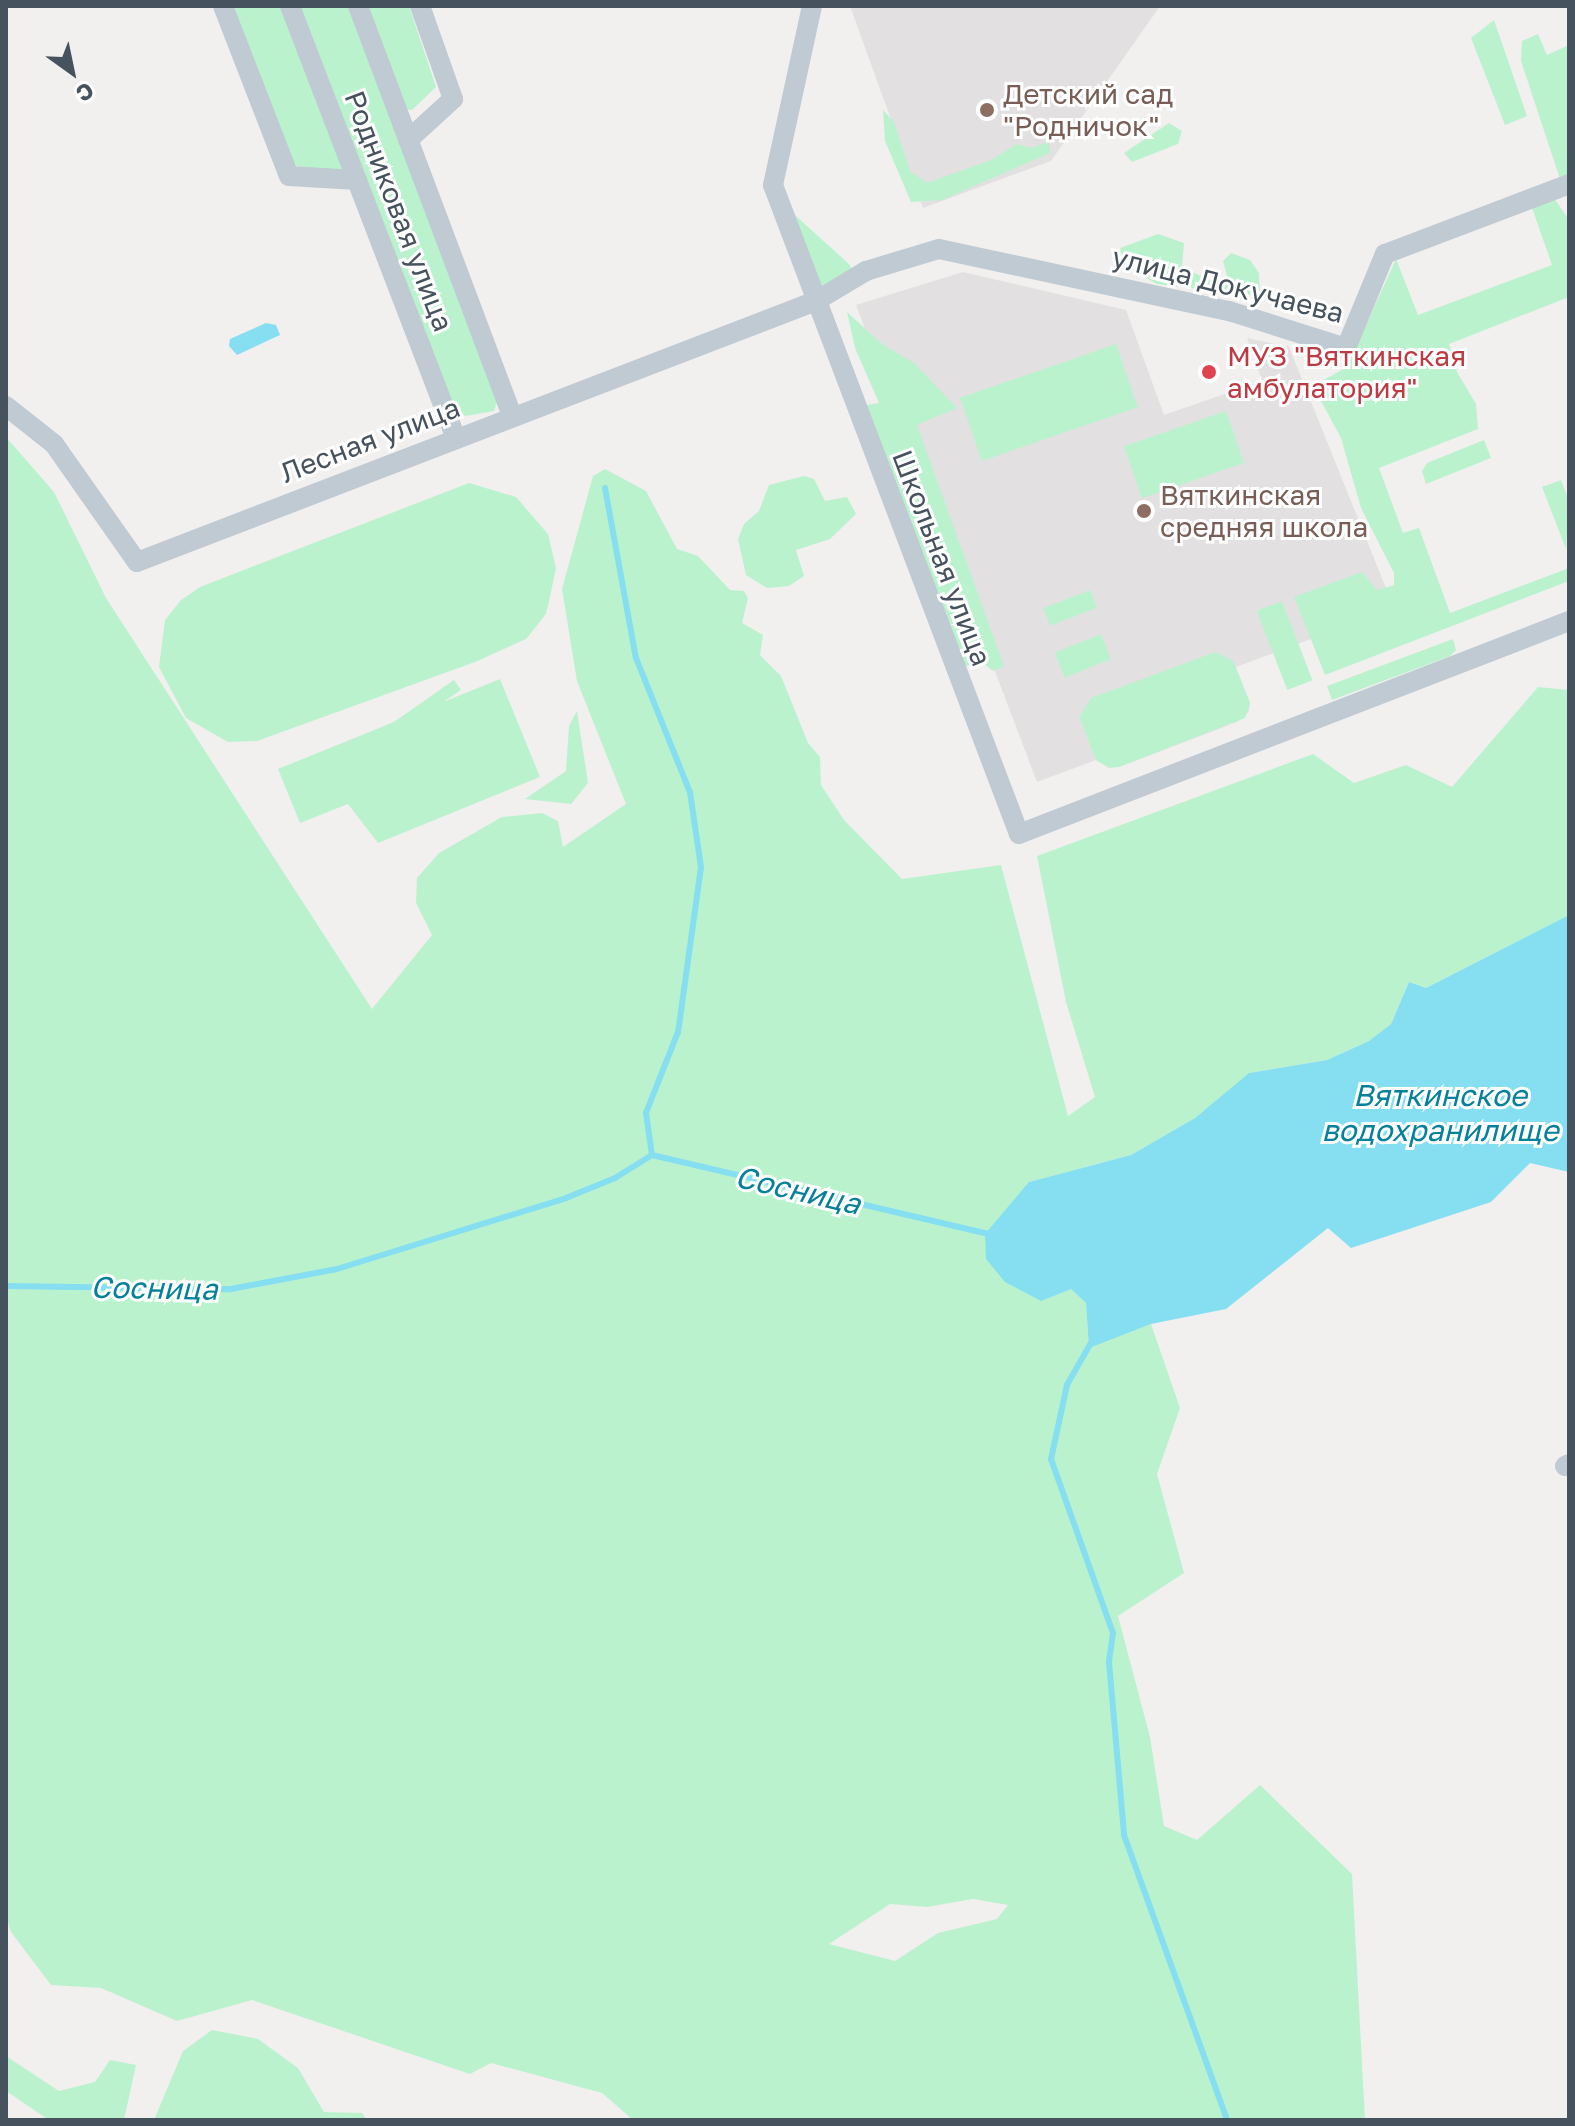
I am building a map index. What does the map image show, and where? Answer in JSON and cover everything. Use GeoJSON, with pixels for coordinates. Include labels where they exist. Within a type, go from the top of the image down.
{"type":"FeatureCollection","features":[{"type":"Feature","properties":{"kind":"street"},"geometry":{"type":"LineString","coordinates":[[223,6],[289,176],[357,180]]}},
{"type":"Feature","properties":{"kind":"street","name":"Родниковая улица"},"geometry":{"type":"LineString","coordinates":[[290,6],[455,436]]}},
{"type":"Feature","properties":{"kind":"street","name":"Родниковая улица"},"geometry":{"type":"LineString","coordinates":[[358,6],[512,415]]}},
{"type":"Feature","properties":{"kind":"street"},"geometry":{"type":"LineString","coordinates":[[408,140],[453,99],[420,6]]}},
{"type":"Feature","properties":{"kind":"street","name":"Школьная улица"},"geometry":{"type":"LineString","coordinates":[[812,6],[773,185],[1019,834],[1569,621]]}},
{"type":"Feature","properties":{"kind":"street","name":"улица Докучаева"},"geometry":{"type":"LineString","coordinates":[[816,301],[866,271],[939,249],[1229,311],[1346,348],[1385,254],[1569,184]]}},
{"type":"Feature","properties":{"kind":"street","name":"Лесная улица"},"geometry":{"type":"LineString","coordinates":[[6,406],[54,444],[137,562],[455,436],[816,301]]}},
{"type":"Feature","properties":{"kind":"shaded area","name":"Детский сад \"Родничок\""},"geometry":{"type":"Polygon","coordinates":[[[850,6],[1157,6],[1158,9],[1051,161],[923,208],[850,6]]]}},
{"type":"Feature","properties":{"kind":"shaded area","name":"Вяткинская средняя школа"},"geometry":{"type":"Polygon","coordinates":[[[963,272],[1126,310],[1164,415],[1262,381],[1247,338],[1289,347],[1394,608],[1236,667],[1250,703],[1249,712],[1237,722],[1119,767],[1096,760],[1037,782],[856,305],[963,272]]]}},
{"type":"Feature","properties":{"kind":"green space"},"geometry":{"type":"Polygon","coordinates":[[[233,6],[285,6],[344,163],[341,169],[304,171],[293,163],[233,6]]]}},
{"type":"Feature","properties":{"kind":"green space"},"geometry":{"type":"Polygon","coordinates":[[[297,6],[350,6],[499,395],[494,411],[465,416],[446,399],[297,6]]]}},
{"type":"Feature","properties":{"kind":"green space"},"geometry":{"type":"Polygon","coordinates":[[[363,6],[409,6],[436,87],[412,110],[402,109],[363,6]]]}},
{"type":"Feature","properties":{"kind":"green space"},"geometry":{"type":"Polygon","coordinates":[[[1494,20],[1527,116],[1505,125],[1471,38],[1494,20]]]}},
{"type":"Feature","properties":{"kind":"green space"},"geometry":{"type":"Polygon","coordinates":[[[1538,34],[1547,55],[1569,45],[1569,176],[1560,179],[1521,61],[1522,41],[1538,34]]]}},
{"type":"Feature","properties":{"kind":"green space"},"geometry":{"type":"Polygon","coordinates":[[[883,110],[894,122],[910,171],[927,183],[991,160],[1017,144],[1031,148],[1049,142],[1050,153],[942,200],[911,202],[885,141],[883,110]]]}},
{"type":"Feature","properties":{"kind":"green space"},"geometry":{"type":"Polygon","coordinates":[[[1169,123],[1182,131],[1178,144],[1132,162],[1124,153],[1169,123]]]}},
{"type":"Feature","properties":{"kind":"green space"},"geometry":{"type":"Polygon","coordinates":[[[1554,198],[1569,220],[1569,297],[1449,344],[1457,372],[1476,404],[1478,429],[1379,468],[1403,533],[1419,528],[1450,613],[1569,568],[1569,581],[1325,675],[1294,597],[1362,572],[1377,590],[1394,585],[1394,573],[1361,508],[1341,438],[1313,386],[1347,367],[1396,259],[1418,315],[1552,265],[1531,205],[1554,198]]]}},
{"type":"Feature","properties":{"kind":"green space"},"geometry":{"type":"Polygon","coordinates":[[[786,207],[849,264],[852,270],[819,288],[786,207]]]}},
{"type":"Feature","properties":{"kind":"green space"},"geometry":{"type":"Polygon","coordinates":[[[1158,234],[1184,243],[1182,267],[1210,280],[1228,279],[1223,261],[1231,253],[1250,260],[1259,273],[1260,296],[1157,284],[1124,265],[1120,248],[1158,234]]]}},
{"type":"Feature","properties":{"kind":"green space"},"geometry":{"type":"Polygon","coordinates":[[[847,312],[882,344],[914,363],[957,408],[917,425],[1004,666],[993,671],[982,662],[963,667],[866,405],[879,403],[855,348],[847,312]]]}},
{"type":"Feature","properties":{"kind":"green space"},"geometry":{"type":"Polygon","coordinates":[[[1116,344],[1138,407],[982,461],[960,398],[1116,344]]]}},
{"type":"Feature","properties":{"kind":"green space"},"geometry":{"type":"Polygon","coordinates":[[[1226,411],[1244,463],[1142,498],[1124,446],[1226,411]]]}},
{"type":"Feature","properties":{"kind":"green space"},"geometry":{"type":"Polygon","coordinates":[[[6,437],[54,492],[106,598],[372,1009],[432,935],[416,903],[417,878],[439,853],[502,817],[542,813],[558,821],[563,847],[626,804],[577,681],[562,589],[593,476],[605,469],[646,491],[677,549],[698,556],[730,590],[744,591],[748,598],[742,623],[763,635],[760,655],[781,676],[808,743],[820,757],[821,785],[844,820],[902,879],[1001,865],[1068,1116],[1095,1097],[1066,1002],[1037,856],[1313,754],[1354,783],[1406,765],[1452,787],[1538,687],[1569,690],[1569,915],[1426,988],[1409,982],[1391,1024],[1369,1041],[1327,1060],[1250,1073],[1195,1118],[1131,1155],[1029,1182],[1071,1289],[1086,1303],[1089,1347],[1151,1324],[1180,1408],[1157,1474],[1184,1573],[1118,1616],[1150,1737],[1164,1826],[1197,1840],[1260,1785],[1352,1874],[1365,2120],[633,2120],[602,2093],[491,2063],[470,2074],[252,2000],[177,2021],[101,1988],[51,1985],[11,1932],[6,1916],[6,437]],[[973,1899],[927,1907],[890,1904],[829,1944],[895,1961],[938,1933],[997,1919],[1008,1905],[973,1899]]]}},
{"type":"Feature","properties":{"kind":"green space"},"geometry":{"type":"Polygon","coordinates":[[[1484,440],[1491,458],[1426,484],[1422,471],[1427,463],[1484,440]]]}},
{"type":"Feature","properties":{"kind":"green space"},"geometry":{"type":"Polygon","coordinates":[[[804,476],[814,479],[825,501],[847,497],[856,514],[830,539],[796,550],[804,576],[789,586],[767,588],[746,575],[738,539],[744,524],[759,511],[769,485],[804,476]]]}},
{"type":"Feature","properties":{"kind":"green space"},"geometry":{"type":"Polygon","coordinates":[[[1561,480],[1569,501],[1566,549],[1542,487],[1561,480]]]}},
{"type":"Feature","properties":{"kind":"green space"},"geometry":{"type":"Polygon","coordinates":[[[469,483],[516,497],[548,534],[556,568],[550,597],[546,614],[526,639],[475,662],[257,741],[228,742],[186,718],[159,667],[165,620],[181,600],[200,587],[469,483]]]}},
{"type":"Feature","properties":{"kind":"green space"},"geometry":{"type":"Polygon","coordinates":[[[1090,590],[1097,608],[1050,626],[1043,608],[1090,590]]]}},
{"type":"Feature","properties":{"kind":"green space"},"geometry":{"type":"Polygon","coordinates":[[[1282,601],[1312,680],[1287,690],[1257,611],[1282,601]]]}},
{"type":"Feature","properties":{"kind":"green space"},"geometry":{"type":"Polygon","coordinates":[[[1101,634],[1111,659],[1065,678],[1055,653],[1101,634]]]}},
{"type":"Feature","properties":{"kind":"green space"},"geometry":{"type":"Polygon","coordinates":[[[1453,639],[1456,650],[1450,656],[1332,700],[1327,686],[1453,639]]]}},
{"type":"Feature","properties":{"kind":"green space"},"geometry":{"type":"Polygon","coordinates":[[[1215,652],[1233,661],[1250,703],[1245,718],[1119,767],[1109,768],[1096,760],[1079,717],[1091,698],[1215,652]]]}},
{"type":"Feature","properties":{"kind":"green space"},"geometry":{"type":"Polygon","coordinates":[[[500,679],[540,777],[378,843],[348,804],[300,823],[278,769],[500,679]]]}},
{"type":"Feature","properties":{"kind":"green space"},"geometry":{"type":"Polygon","coordinates":[[[454,680],[461,690],[308,797],[301,787],[454,680]]]}},
{"type":"Feature","properties":{"kind":"green space"},"geometry":{"type":"Polygon","coordinates":[[[577,711],[588,783],[571,804],[525,799],[566,771],[569,726],[577,711]]]}},
{"type":"Feature","properties":{"kind":"green space"},"geometry":{"type":"Polygon","coordinates":[[[212,2030],[258,2039],[298,2068],[324,2112],[362,2113],[367,2120],[154,2120],[183,2051],[212,2030]]]}},
{"type":"Feature","properties":{"kind":"green space"},"geometry":{"type":"Polygon","coordinates":[[[6,2056],[59,2091],[95,2082],[110,2060],[136,2065],[124,2120],[49,2120],[6,2091],[6,2056]]]}},
{"type":"Feature","properties":{"kind":"water"},"geometry":{"type":"Polygon","coordinates":[[[266,323],[276,325],[280,335],[237,355],[229,346],[230,339],[266,323]]]}},
{"type":"Feature","properties":{"kind":"water","name":"Вяткинское водохранилище"},"geometry":{"type":"Polygon","coordinates":[[[1569,915],[1569,1172],[1530,1163],[1491,1202],[1351,1248],[1328,1228],[1226,1309],[1151,1324],[1089,1348],[1086,1303],[1071,1289],[1041,1301],[1005,1282],[986,1259],[985,1234],[1029,1182],[1131,1155],[1195,1118],[1249,1073],[1327,1060],[1369,1041],[1391,1024],[1409,982],[1426,988],[1569,915]]]}},
{"type":"Feature","properties":{"kind":"waterway"},"geometry":{"type":"LineString","coordinates":[[605,488],[636,658],[690,792],[701,867],[678,1032],[646,1113],[652,1155]]}},
{"type":"Feature","properties":{"kind":"waterway","name":"Сосница"},"geometry":{"type":"LineString","coordinates":[[6,1286],[231,1289],[337,1269],[566,1198],[615,1178],[652,1155],[990,1234]]}},
{"type":"Feature","properties":{"kind":"waterway"},"geometry":{"type":"LineString","coordinates":[[1092,1341],[1067,1385],[1051,1459],[1113,1633],[1109,1662],[1124,1835],[1227,2120]]}},
{"type":"Feature","properties":{"kind":"place","name":"Детский сад \"Родничок\""},"geometry":{"type":"Point","coordinates":[987,110]}},
{"type":"Feature","properties":{"kind":"place","name":"МУЗ \"Вяткинская амбулатория\""},"geometry":{"type":"Point","coordinates":[1209,372]}},
{"type":"Feature","properties":{"kind":"place","name":"Вяткинская средняя школа"},"geometry":{"type":"Point","coordinates":[1144,511]}}]}
